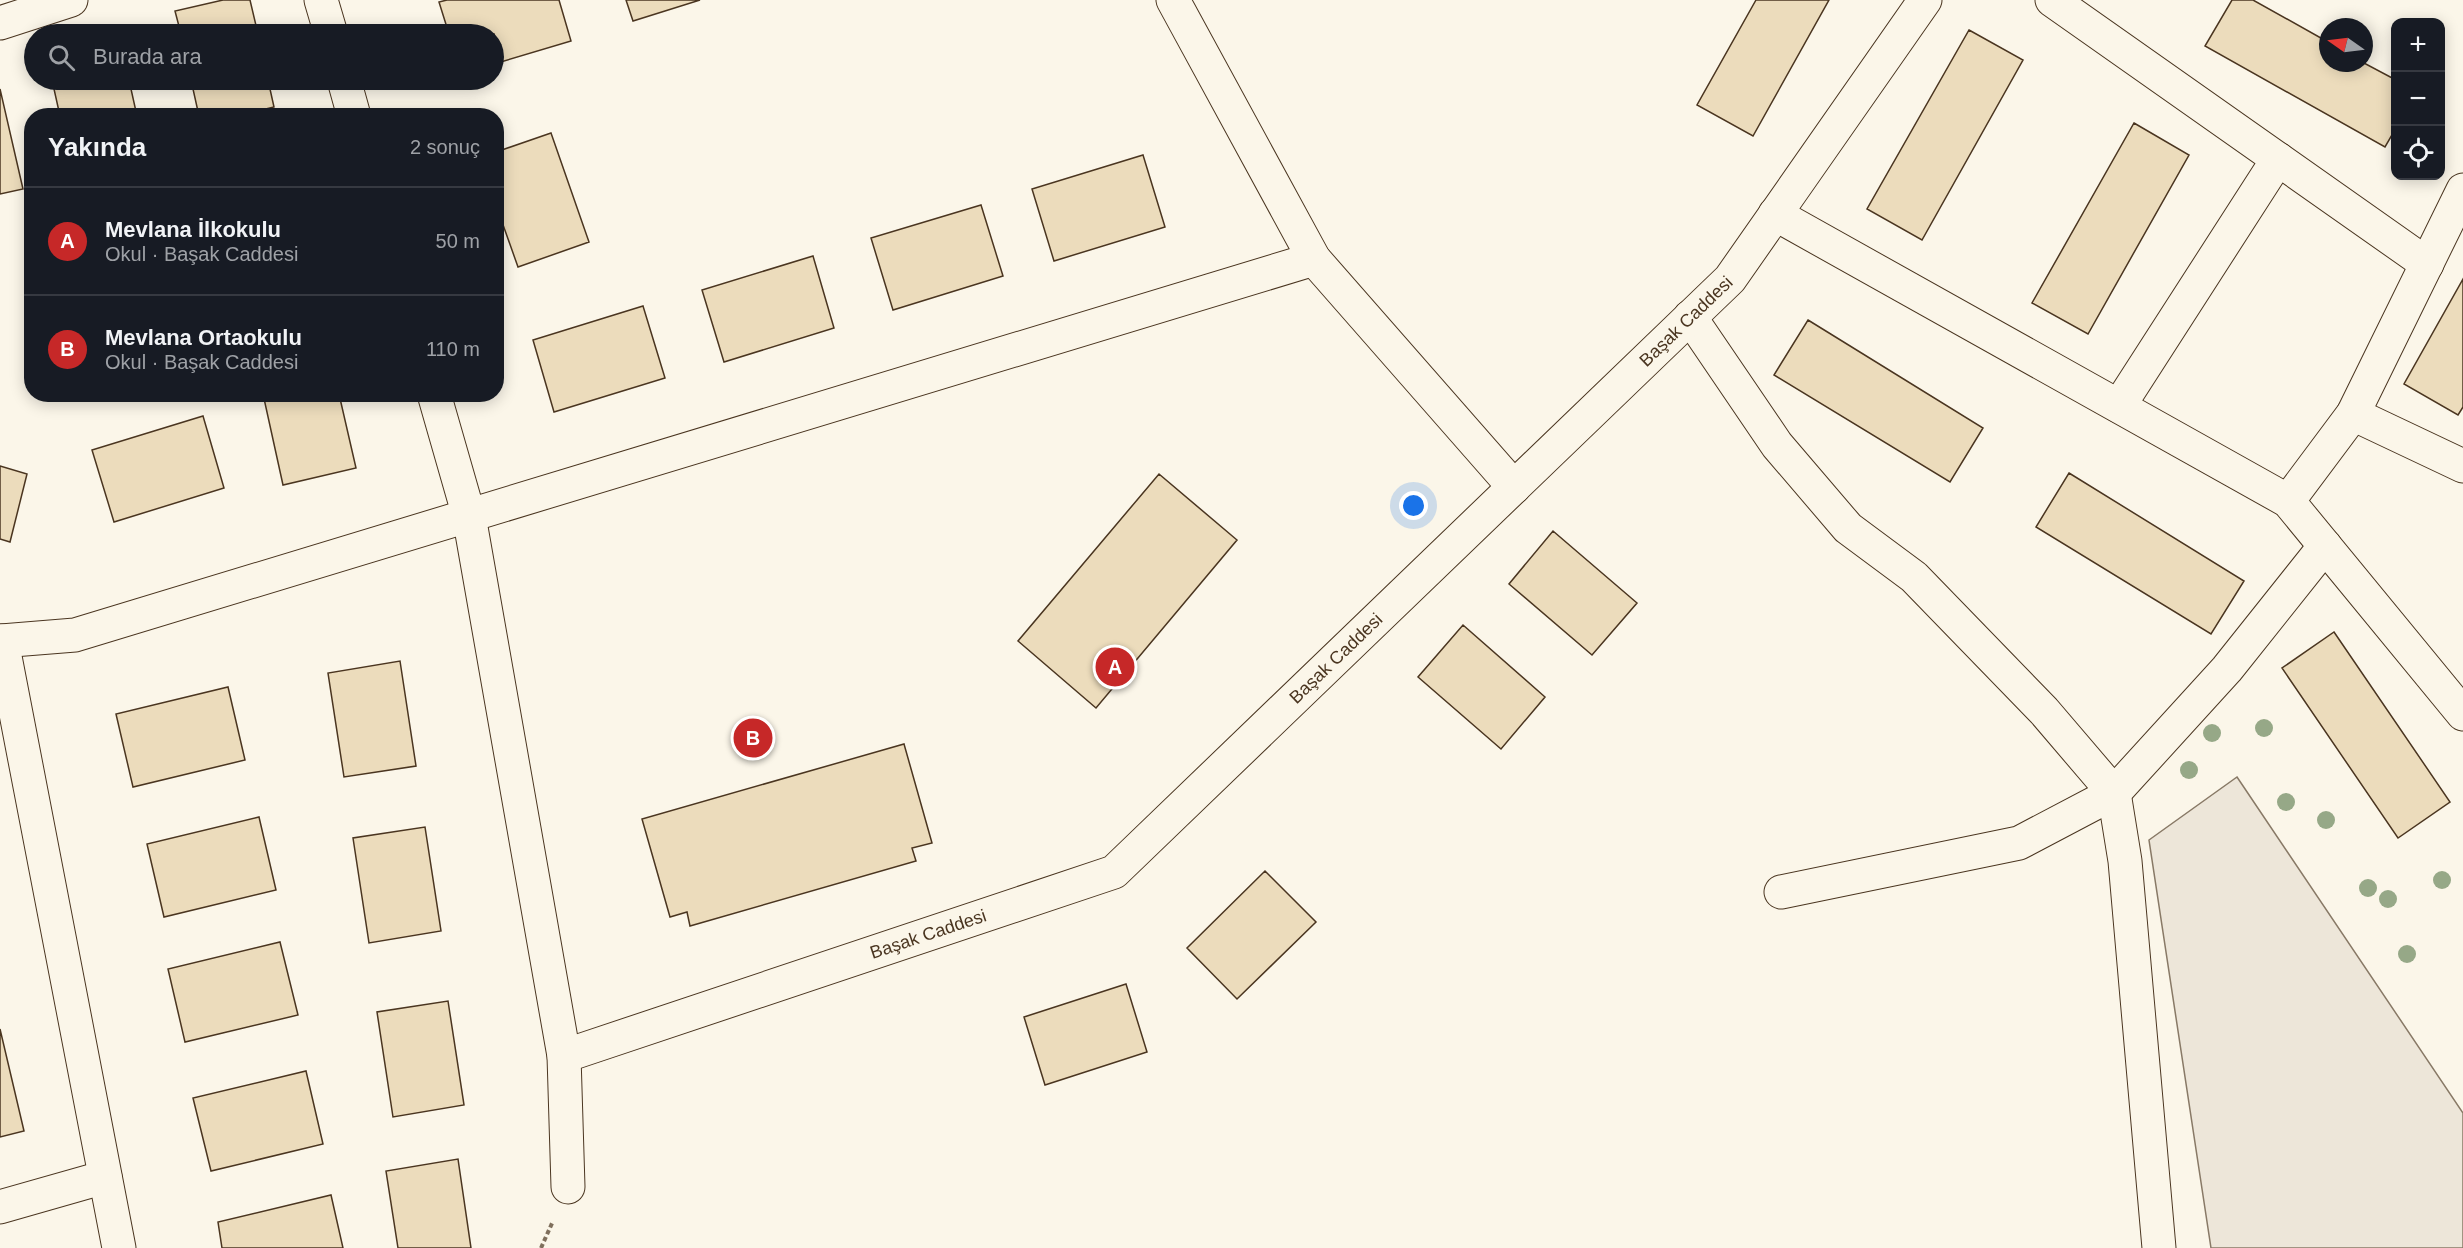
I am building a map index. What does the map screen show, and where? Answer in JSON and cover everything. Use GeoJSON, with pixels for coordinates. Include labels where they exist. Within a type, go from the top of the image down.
{"type":"FeatureCollection","features":[{"type":"Feature","properties":{"kind":"street"},"geometry":{"type":"LineString","coordinates":[[0,23],[71,0]]}},
{"type":"Feature","properties":{"kind":"street"},"geometry":{"type":"LineString","coordinates":[[321,0],[328,24]]}},
{"type":"Feature","properties":{"kind":"street"},"geometry":{"type":"LineString","coordinates":[[1173,0],[1314,259],[1514,487]]}},
{"type":"Feature","properties":{"kind":"street","name":"Başak Caddesi"},"geometry":{"type":"LineString","coordinates":[[564,1056],[1114,872],[1730,279],[1924,0]]}},
{"type":"Feature","properties":{"kind":"street"},"geometry":{"type":"LineString","coordinates":[[2052,0],[2427,264]]}},
{"type":"Feature","properties":{"kind":"street"},"geometry":{"type":"LineString","coordinates":[[347,90],[352,108]]}},
{"type":"Feature","properties":{"kind":"street"},"geometry":{"type":"LineString","coordinates":[[2119,406],[2278,159]]}},
{"type":"Feature","properties":{"kind":"street"},"geometry":{"type":"LineString","coordinates":[[2288,501],[2353,414],[2463,190]]}},
{"type":"Feature","properties":{"kind":"street"},"geometry":{"type":"LineString","coordinates":[[1775,214],[2288,501],[2463,714]]}},
{"type":"Feature","properties":{"kind":"street"},"geometry":{"type":"LineString","coordinates":[[119,1248],[1,641],[75,635],[1314,259]]}},
{"type":"Feature","properties":{"kind":"street"},"geometry":{"type":"LineString","coordinates":[[1690,317],[1777,445],[1848,528],[1914,577],[2044,711],[2114,793],[2125,861],[2159,1248]]}},
{"type":"Feature","properties":{"kind":"street"},"geometry":{"type":"LineString","coordinates":[[436,402],[469,516],[564,1056],[568,1187]]}},
{"type":"Feature","properties":{"kind":"street"},"geometry":{"type":"LineString","coordinates":[[2353,414],[2463,466]]}},
{"type":"Feature","properties":{"kind":"street"},"geometry":{"type":"LineString","coordinates":[[1781,892],[2019,843],[2114,793],[2227,669],[2325,546]]}},
{"type":"Feature","properties":{"kind":"street"},"geometry":{"type":"LineString","coordinates":[[0,1207],[105,1177]]}},
{"type":"Feature","properties":{"kind":"shaded area"},"geometry":{"type":"Polygon","coordinates":[[[2237,777],[2463,1113],[2463,1248],[2211,1248],[2149,840],[2237,777]]]}},
{"type":"Feature","properties":{"kind":"building"},"geometry":{"type":"Polygon","coordinates":[[[223,0],[250,0],[256,24],[178,24],[175,11],[223,0]]]}},
{"type":"Feature","properties":{"kind":"building"},"geometry":{"type":"Polygon","coordinates":[[[447,0],[559,0],[571,41],[504,61],[504,24],[446,24],[439,2],[447,0]]]}},
{"type":"Feature","properties":{"kind":"building"},"geometry":{"type":"Polygon","coordinates":[[[626,0],[700,0],[633,21],[626,0]]]}},
{"type":"Feature","properties":{"kind":"building"},"geometry":{"type":"Polygon","coordinates":[[[1756,0],[1829,0],[1753,136],[1697,105],[1756,0]]]}},
{"type":"Feature","properties":{"kind":"building"},"geometry":{"type":"Polygon","coordinates":[[[2232,0],[2253,0],[2319,37],[2319,72],[2373,72],[2373,68],[2391,77],[2391,137],[2385,147],[2205,46],[2232,0]]]}},
{"type":"Feature","properties":{"kind":"building"},"geometry":{"type":"Polygon","coordinates":[[[1969,30],[2023,60],[1922,240],[1867,209],[1969,30]]]}},
{"type":"Feature","properties":{"kind":"building"},"geometry":{"type":"Polygon","coordinates":[[[0,89],[23,189],[0,194],[0,89]]]}},
{"type":"Feature","properties":{"kind":"building"},"geometry":{"type":"Polygon","coordinates":[[[54,90],[131,90],[135,108],[58,108],[54,90]]]}},
{"type":"Feature","properties":{"kind":"building"},"geometry":{"type":"Polygon","coordinates":[[[193,90],[270,90],[274,107],[270,108],[197,108],[193,90]]]}},
{"type":"Feature","properties":{"kind":"building"},"geometry":{"type":"Polygon","coordinates":[[[2134,123],[2189,155],[2088,334],[2032,303],[2134,123]]]}},
{"type":"Feature","properties":{"kind":"building"},"geometry":{"type":"Polygon","coordinates":[[[551,133],[589,242],[518,267],[504,228],[504,149],[551,133]]]}},
{"type":"Feature","properties":{"kind":"building"},"geometry":{"type":"Polygon","coordinates":[[[1143,155],[1165,227],[1054,261],[1032,189],[1143,155]]]}},
{"type":"Feature","properties":{"kind":"building"},"geometry":{"type":"Polygon","coordinates":[[[981,205],[1003,276],[893,310],[871,238],[981,205]]]}},
{"type":"Feature","properties":{"kind":"building"},"geometry":{"type":"Polygon","coordinates":[[[813,256],[834,328],[724,362],[702,290],[813,256]]]}},
{"type":"Feature","properties":{"kind":"building"},"geometry":{"type":"Polygon","coordinates":[[[2463,279],[2463,407],[2458,415],[2404,384],[2463,279]]]}},
{"type":"Feature","properties":{"kind":"building"},"geometry":{"type":"Polygon","coordinates":[[[643,306],[665,378],[554,412],[533,340],[643,306]]]}},
{"type":"Feature","properties":{"kind":"building"},"geometry":{"type":"Polygon","coordinates":[[[1808,320],[1983,428],[1950,482],[1774,375],[1808,320]]]}},
{"type":"Feature","properties":{"kind":"building"},"geometry":{"type":"Polygon","coordinates":[[[265,402],[341,402],[356,468],[283,485],[265,402]]]}},
{"type":"Feature","properties":{"kind":"building"},"geometry":{"type":"Polygon","coordinates":[[[203,416],[224,488],[114,522],[92,450],[203,416]]]}},
{"type":"Feature","properties":{"kind":"building"},"geometry":{"type":"Polygon","coordinates":[[[0,466],[27,474],[10,542],[0,539],[0,466]]]}},
{"type":"Feature","properties":{"kind":"building"},"geometry":{"type":"Polygon","coordinates":[[[2069,473],[2244,581],[2211,634],[2036,527],[2069,473]]]}},
{"type":"Feature","properties":{"kind":"building"},"geometry":{"type":"Polygon","coordinates":[[[1159,474],[1237,540],[1096,708],[1018,641],[1159,474]]]}},
{"type":"Feature","properties":{"kind":"building"},"geometry":{"type":"Polygon","coordinates":[[[1553,531],[1637,603],[1592,655],[1509,584],[1553,531]]]}},
{"type":"Feature","properties":{"kind":"building"},"geometry":{"type":"Polygon","coordinates":[[[1463,625],[1545,697],[1501,749],[1418,677],[1463,625]]]}},
{"type":"Feature","properties":{"kind":"building"},"geometry":{"type":"Polygon","coordinates":[[[2334,632],[2450,802],[2398,838],[2282,668],[2334,632]]]}},
{"type":"Feature","properties":{"kind":"building"},"geometry":{"type":"Polygon","coordinates":[[[400,661],[416,766],[344,777],[328,673],[400,661]]]}},
{"type":"Feature","properties":{"kind":"building"},"geometry":{"type":"Polygon","coordinates":[[[228,687],[245,760],[133,787],[116,714],[228,687]]]}},
{"type":"Feature","properties":{"kind":"building"},"geometry":{"type":"Polygon","coordinates":[[[904,744],[932,843],[912,848],[916,861],[690,926],[687,912],[670,917],[642,819],[904,744]]]}},
{"type":"Feature","properties":{"kind":"building"},"geometry":{"type":"Polygon","coordinates":[[[259,817],[276,890],[164,917],[147,844],[259,817]]]}},
{"type":"Feature","properties":{"kind":"building"},"geometry":{"type":"Polygon","coordinates":[[[425,827],[441,931],[369,943],[353,838],[425,827]]]}},
{"type":"Feature","properties":{"kind":"building"},"geometry":{"type":"Polygon","coordinates":[[[1265,871],[1316,922],[1237,999],[1187,948],[1265,871]]]}},
{"type":"Feature","properties":{"kind":"building"},"geometry":{"type":"Polygon","coordinates":[[[280,942],[298,1015],[185,1042],[168,969],[280,942]]]}},
{"type":"Feature","properties":{"kind":"building"},"geometry":{"type":"Polygon","coordinates":[[[1126,984],[1147,1052],[1045,1085],[1024,1017],[1126,984]]]}},
{"type":"Feature","properties":{"kind":"building"},"geometry":{"type":"Polygon","coordinates":[[[448,1001],[464,1105],[393,1117],[377,1012],[448,1001]]]}},
{"type":"Feature","properties":{"kind":"building"},"geometry":{"type":"Polygon","coordinates":[[[0,1029],[24,1131],[0,1137],[0,1029]]]}},
{"type":"Feature","properties":{"kind":"building"},"geometry":{"type":"Polygon","coordinates":[[[306,1071],[323,1144],[211,1171],[193,1098],[306,1071]]]}},
{"type":"Feature","properties":{"kind":"building"},"geometry":{"type":"Polygon","coordinates":[[[458,1159],[471,1248],[398,1248],[386,1171],[458,1159]]]}},
{"type":"Feature","properties":{"kind":"building"},"geometry":{"type":"Polygon","coordinates":[[[331,1195],[343,1248],[222,1248],[218,1222],[331,1195]]]}},
{"type":"Feature","properties":{"kind":"place","name":"Mevlana İlkokulu"},"geometry":{"type":"Point","coordinates":[1115,667]}},
{"type":"Feature","properties":{"kind":"place","name":"Mevlana Ortaokulu"},"geometry":{"type":"Point","coordinates":[753,738]}}]}
